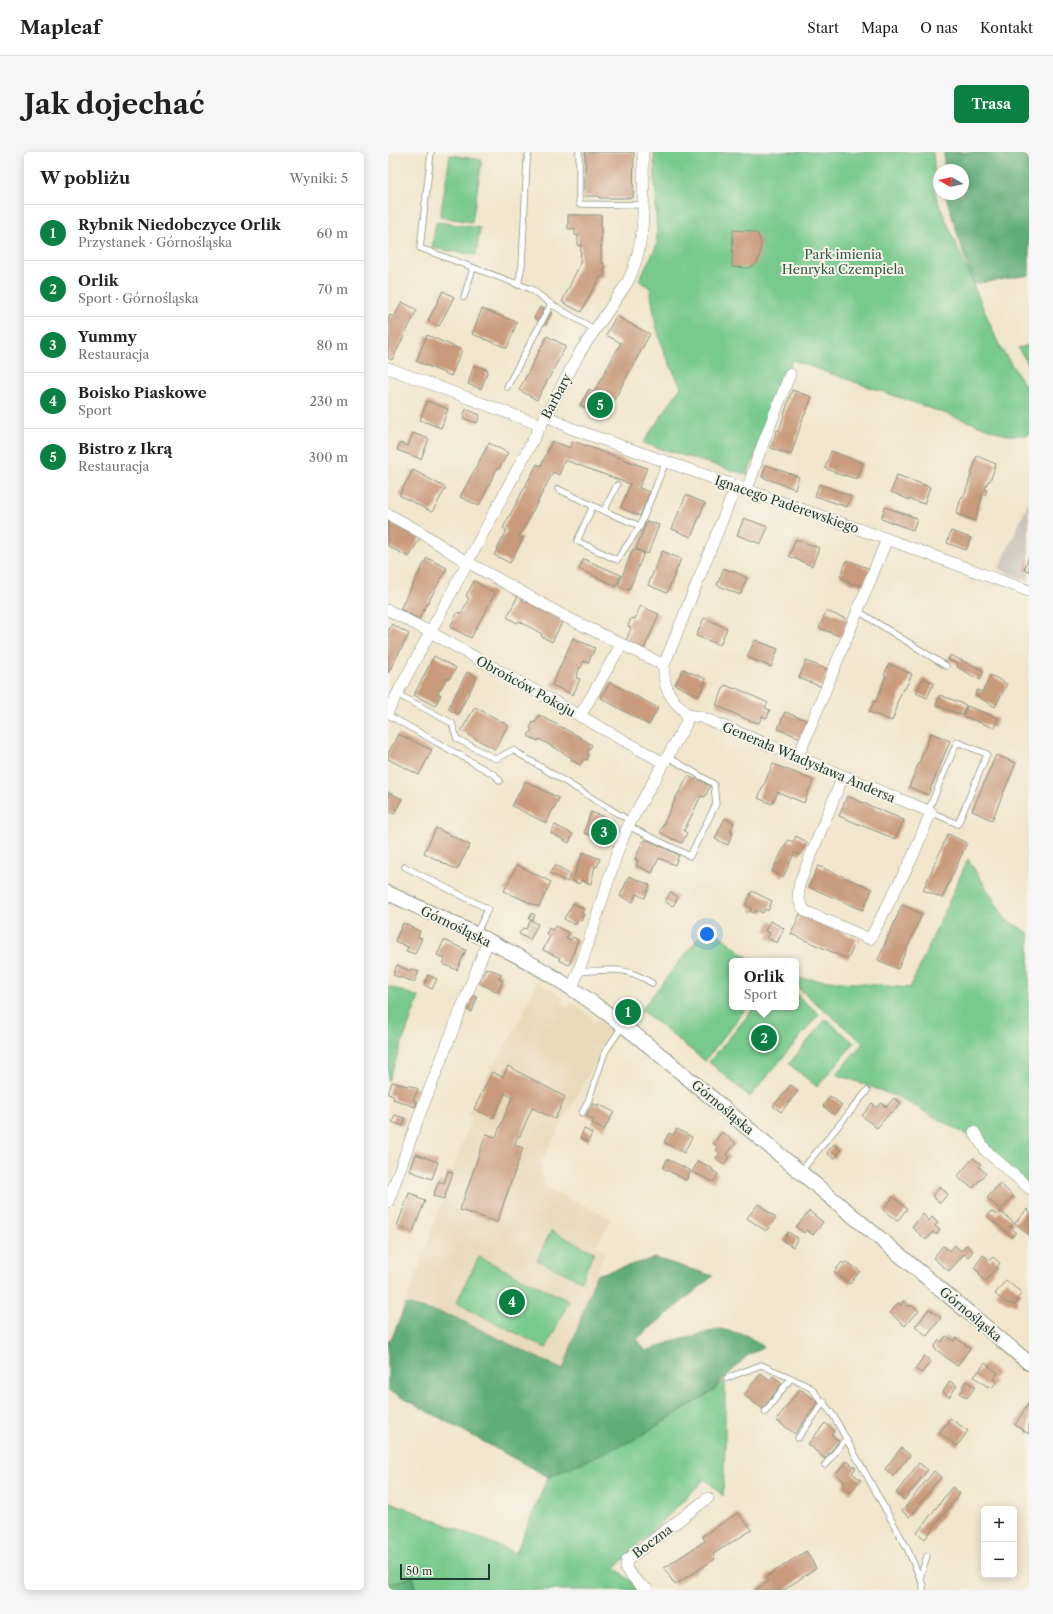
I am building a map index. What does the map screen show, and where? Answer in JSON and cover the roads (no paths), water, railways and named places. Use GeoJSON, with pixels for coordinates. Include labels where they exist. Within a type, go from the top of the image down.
{"type":"FeatureCollection","features":[{"type":"Feature","properties":{"kind":"street","name":"Barbary"},"geometry":{"type":"LineString","coordinates":[[388,711],[580,352],[594,329],[627,283],[636,264],[642,232],[643,152]]}},
{"type":"Feature","properties":{"kind":"street","name":"Ignacego Paderewskiego"},"geometry":{"type":"LineString","coordinates":[[388,368],[666,461],[1029,591]]}},
{"type":"Feature","properties":{"kind":"street"},"geometry":{"type":"LineString","coordinates":[[747,490],[759,454],[790,374]]}},
{"type":"Feature","properties":{"kind":"street"},"geometry":{"type":"LineString","coordinates":[[572,988],[579,972],[618,850],[629,824],[684,729],[687,715],[669,694],[663,677],[664,665],[736,486]]}},
{"type":"Feature","properties":{"kind":"street"},"geometry":{"type":"LineString","coordinates":[[388,514],[422,533],[468,562],[621,645],[664,665]]}},
{"type":"Feature","properties":{"kind":"street"},"geometry":{"type":"LineString","coordinates":[[798,757],[887,539]]}},
{"type":"Feature","properties":{"kind":"street","name":"Obrońców Pokoju"},"geometry":{"type":"LineString","coordinates":[[388,610],[580,716],[666,760]]}},
{"type":"Feature","properties":{"kind":"street"},"geometry":{"type":"LineString","coordinates":[[580,716],[621,645]]}},
{"type":"Feature","properties":{"kind":"street","name":"Generała Władysława Andersa"},"geometry":{"type":"LineString","coordinates":[[687,715],[701,717],[930,812]]}},
{"type":"Feature","properties":{"kind":"street"},"geometry":{"type":"LineString","coordinates":[[843,776],[800,882],[798,890],[800,904],[807,912],[870,939],[912,858],[930,812]]}},
{"type":"Feature","properties":{"kind":"street","name":"Górnośląska"},"geometry":{"type":"LineString","coordinates":[[388,893],[522,958],[572,988],[623,1024],[1029,1363]]}},
{"type":"Feature","properties":{"kind":"street"},"geometry":{"type":"LineString","coordinates":[[388,1202],[482,938]]}},
{"type":"Feature","properties":{"kind":"street"},"geometry":{"type":"LineString","coordinates":[[974,1132],[986,1151],[1029,1188]]}},
{"type":"Feature","properties":{"kind":"street","name":"Boczna"},"geometry":{"type":"LineString","coordinates":[[648,1590],[638,1583],[626,1569],[627,1560],[708,1498]]}},
{"type":"Feature","properties":{"kind":"lane"},"geometry":{"type":"LineString","coordinates":[[431,152],[420,248],[531,289],[552,304],[594,329]]}},
{"type":"Feature","properties":{"kind":"lane"},"geometry":{"type":"LineString","coordinates":[[518,285],[522,265],[527,161],[529,152]]}},
{"type":"Feature","properties":{"kind":"lane"},"geometry":{"type":"LineString","coordinates":[[579,152],[579,204],[642,205]]}},
{"type":"Feature","properties":{"kind":"lane"},"geometry":{"type":"LineString","coordinates":[[464,297],[474,268]]}},
{"type":"Feature","properties":{"kind":"lane"},"geometry":{"type":"LineString","coordinates":[[507,387],[552,304]]}},
{"type":"Feature","properties":{"kind":"lane"},"geometry":{"type":"LineString","coordinates":[[593,506],[577,541],[617,560],[640,526],[666,461]]}},
{"type":"Feature","properties":{"kind":"lane"},"geometry":{"type":"LineString","coordinates":[[604,511],[617,485]]}},
{"type":"Feature","properties":{"kind":"lane"},"geometry":{"type":"LineString","coordinates":[[558,489],[640,526]]}},
{"type":"Feature","properties":{"kind":"lane"},"geometry":{"type":"LineString","coordinates":[[858,611],[946,666]]}},
{"type":"Feature","properties":{"kind":"lane"},"geometry":{"type":"LineString","coordinates":[[397,694],[452,723],[457,739],[496,759],[513,750],[629,824],[690,856],[716,804],[714,784],[666,760]]}},
{"type":"Feature","properties":{"kind":"lane"},"geometry":{"type":"LineString","coordinates":[[388,715],[495,775],[500,781]]}},
{"type":"Feature","properties":{"kind":"lane"},"geometry":{"type":"LineString","coordinates":[[957,742],[987,754],[958,824],[930,812],[957,742]]}},
{"type":"Feature","properties":{"kind":"lane"},"geometry":{"type":"LineString","coordinates":[[405,868],[488,909],[482,938]]}},
{"type":"Feature","properties":{"kind":"lane"},"geometry":{"type":"LineString","coordinates":[[579,972],[616,969],[634,974],[652,983]]}},
{"type":"Feature","properties":{"kind":"lane"},"geometry":{"type":"LineString","coordinates":[[582,1113],[589,1099],[605,1052],[623,1024]]}},
{"type":"Feature","properties":{"kind":"lane"},"geometry":{"type":"LineString","coordinates":[[800,1171],[866,1090]]}},
{"type":"Feature","properties":{"kind":"lane"},"geometry":{"type":"LineString","coordinates":[[727,1378],[761,1365],[811,1388],[824,1402],[833,1414],[907,1548],[920,1578],[923,1590]]}},
{"type":"Feature","properties":{"kind":"lane"},"geometry":{"type":"LineString","coordinates":[[765,1412],[791,1378]]}},
{"type":"Feature","properties":{"kind":"lane"},"geometry":{"type":"LineString","coordinates":[[798,1438],[824,1402]]}},
{"type":"Feature","properties":{"kind":"lane"},"geometry":{"type":"LineString","coordinates":[[825,1465],[846,1439]]}},
{"type":"Feature","properties":{"kind":"lane"},"geometry":{"type":"LineString","coordinates":[[920,1578],[927,1556]]}},
{"type":"Feature","properties":{"kind":"place","name":"Bistro z Ikrą"},"geometry":{"type":"Point","coordinates":[600,405]}},
{"type":"Feature","properties":{"kind":"place","name":"Yummy"},"geometry":{"type":"Point","coordinates":[604,832]}},
{"type":"Feature","properties":{"kind":"place","name":"Rybnik Niedobczyce Orlik"},"geometry":{"type":"Point","coordinates":[628,1012]}},
{"type":"Feature","properties":{"kind":"place","name":"Orlik"},"geometry":{"type":"Point","coordinates":[764,1038]}},
{"type":"Feature","properties":{"kind":"place","name":"Boisko Piaskowe"},"geometry":{"type":"Point","coordinates":[512,1302]}},
{"type":"Feature","properties":{"kind":"park label","name":"Park imienia Henryka Czempiela"},"geometry":{"type":"Point","coordinates":[843,262]}}]}
